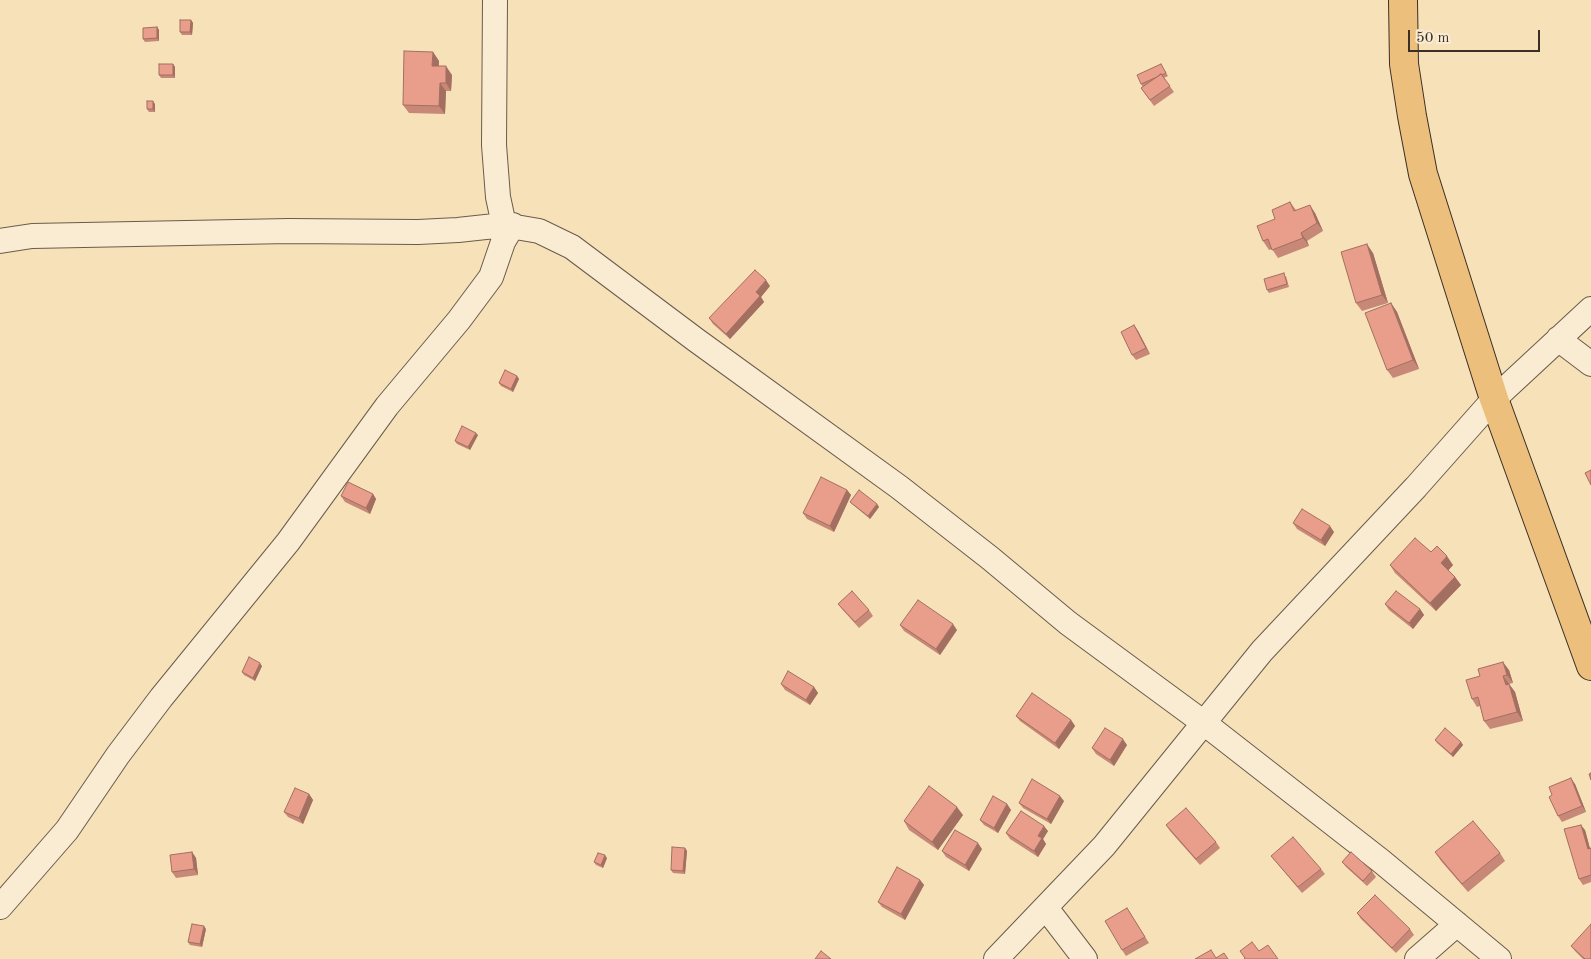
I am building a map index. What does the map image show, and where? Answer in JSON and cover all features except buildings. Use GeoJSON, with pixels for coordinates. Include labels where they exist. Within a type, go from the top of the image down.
{"type":"FeatureCollection","features":[{"type":"Feature","properties":{"kind":"main road"},"geometry":{"type":"LineString","coordinates":[[1403,0],[1404,64],[1423,174],[1494,399],[1591,666]]}},
{"type":"Feature","properties":{"kind":"street"},"geometry":{"type":"LineString","coordinates":[[0,907],[67,830],[118,755],[161,698],[288,542],[387,406],[459,320],[491,277],[508,225],[498,197],[494,145],[495,0]]}},
{"type":"Feature","properties":{"kind":"street"},"geometry":{"type":"LineString","coordinates":[[0,241],[32,236],[290,231],[418,232],[508,225],[540,231],[572,248],[899,487],[990,558],[1068,623],[1204,723],[1374,855],[1499,959]]}},
{"type":"Feature","properties":{"kind":"street"},"geometry":{"type":"LineString","coordinates":[[996,959],[1104,846],[1262,651],[1416,487],[1494,399],[1591,309]]}},
{"type":"Feature","properties":{"kind":"street"},"geometry":{"type":"LineString","coordinates":[[1558,339],[1591,364]]}},
{"type":"Feature","properties":{"kind":"street"},"geometry":{"type":"LineString","coordinates":[[1046,908],[1084,959]]}},
{"type":"Feature","properties":{"kind":"street"},"geometry":{"type":"LineString","coordinates":[[1418,959],[1457,924]]}}]}
